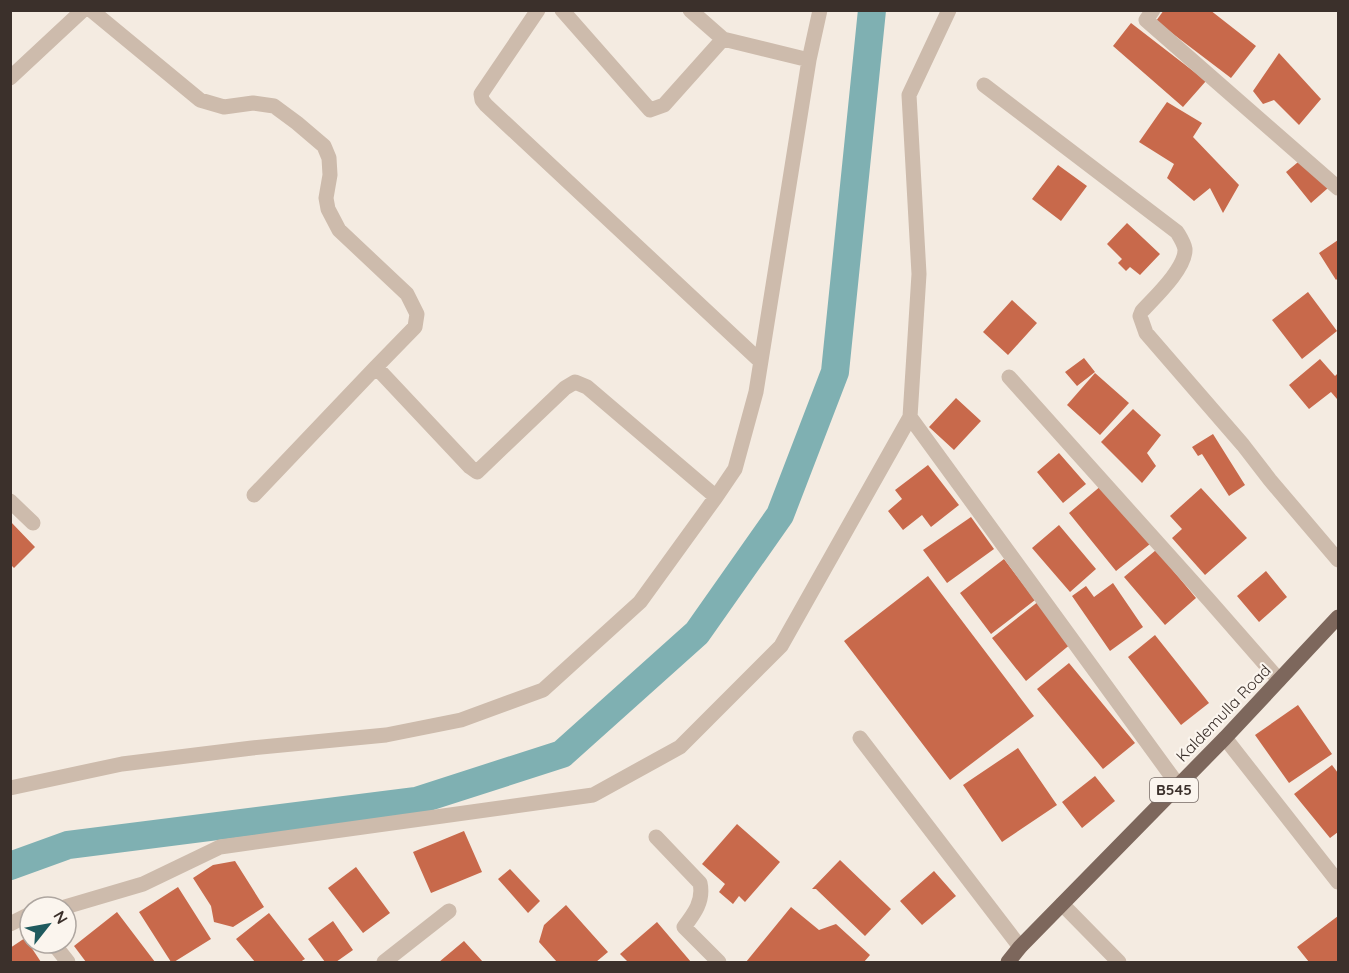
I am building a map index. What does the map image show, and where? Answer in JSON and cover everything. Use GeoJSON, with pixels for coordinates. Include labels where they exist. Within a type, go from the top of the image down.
{"type":"FeatureCollection","features":[{"type":"Feature","properties":{"kind":"main road","name":"Kaldemulla Road"},"geometry":{"type":"LineString","coordinates":[[1008,963],[1020,947],[1337,623]]}},
{"type":"Feature","properties":{"kind":"street"},"geometry":{"type":"LineString","coordinates":[[10,78],[83,10]]}},
{"type":"Feature","properties":{"kind":"street"},"geometry":{"type":"LineString","coordinates":[[91,10],[200,100],[224,107],[253,103],[274,106],[324,146],[329,158],[330,176],[326,198],[332,218],[339,230],[407,294],[417,314],[415,327],[254,495]]}},
{"type":"Feature","properties":{"kind":"street"},"geometry":{"type":"LineString","coordinates":[[538,10],[481,94],[482,100],[760,361]]}},
{"type":"Feature","properties":{"kind":"street"},"geometry":{"type":"LineString","coordinates":[[562,10],[650,110],[664,105],[723,39]]}},
{"type":"Feature","properties":{"kind":"street"},"geometry":{"type":"LineString","coordinates":[[690,10],[723,39],[808,60]]}},
{"type":"Feature","properties":{"kind":"street"},"geometry":{"type":"LineString","coordinates":[[10,788],[122,764],[386,735],[461,720],[543,690],[640,602],[735,469],[756,392],[808,60],[820,10]]}},
{"type":"Feature","properties":{"kind":"street"},"geometry":{"type":"LineString","coordinates":[[78,903],[143,884],[220,847],[593,795],[680,747],[782,646],[910,417],[919,274],[909,95],[949,10]]}},
{"type":"Feature","properties":{"kind":"street"},"geometry":{"type":"LineString","coordinates":[[1153,10],[1146,20],[1338,188]]}},
{"type":"Feature","properties":{"kind":"street"},"geometry":{"type":"LineString","coordinates":[[984,85],[1177,232],[1185,247],[1184,259],[1179,269],[1142,311],[1140,316],[1146,333],[1338,560]]}},
{"type":"Feature","properties":{"kind":"street"},"geometry":{"type":"LineString","coordinates":[[376,367],[477,472],[565,388],[575,382],[587,387],[716,497]]}},
{"type":"Feature","properties":{"kind":"street"},"geometry":{"type":"LineString","coordinates":[[1009,377],[1279,680]]}},
{"type":"Feature","properties":{"kind":"street"},"geometry":{"type":"LineString","coordinates":[[910,417],[1178,785]]}},
{"type":"Feature","properties":{"kind":"street"},"geometry":{"type":"LineString","coordinates":[[10,501],[33,524]]}},
{"type":"Feature","properties":{"kind":"street"},"geometry":{"type":"LineString","coordinates":[[860,738],[1020,947]]}},
{"type":"Feature","properties":{"kind":"street"},"geometry":{"type":"LineString","coordinates":[[1225,738],[1338,882]]}},
{"type":"Feature","properties":{"kind":"street"},"geometry":{"type":"LineString","coordinates":[[656,837],[700,883],[698,909],[684,927],[719,963]]}},
{"type":"Feature","properties":{"kind":"street"},"geometry":{"type":"LineString","coordinates":[[1062,904],[1119,963]]}},
{"type":"Feature","properties":{"kind":"street"},"geometry":{"type":"LineString","coordinates":[[384,963],[449,910]]}},
{"type":"Feature","properties":{"kind":"building"},"geometry":{"type":"Polygon","coordinates":[[[1164,10],[1210,10],[1256,46],[1231,78],[1156,21],[1164,10]]]}},
{"type":"Feature","properties":{"kind":"building"},"geometry":{"type":"Polygon","coordinates":[[[1131,23],[1206,81],[1183,107],[1113,46],[1131,23]]]}},
{"type":"Feature","properties":{"kind":"building"},"geometry":{"type":"Polygon","coordinates":[[[1279,53],[1321,99],[1299,125],[1274,100],[1263,104],[1253,91],[1279,53]]]}},
{"type":"Feature","properties":{"kind":"building"},"geometry":{"type":"Polygon","coordinates":[[[1167,102],[1202,123],[1193,137],[1239,185],[1223,213],[1210,188],[1194,201],[1167,178],[1174,164],[1139,142],[1167,102]]]}},
{"type":"Feature","properties":{"kind":"building"},"geometry":{"type":"Polygon","coordinates":[[[1303,158],[1328,188],[1311,203],[1286,172],[1303,158]]]}},
{"type":"Feature","properties":{"kind":"building"},"geometry":{"type":"Polygon","coordinates":[[[1058,165],[1087,186],[1061,221],[1032,199],[1058,165]]]}},
{"type":"Feature","properties":{"kind":"building"},"geometry":{"type":"Polygon","coordinates":[[[1127,223],[1160,254],[1140,275],[1130,267],[1126,271],[1118,263],[1122,259],[1107,244],[1127,223]]]}},
{"type":"Feature","properties":{"kind":"building"},"geometry":{"type":"Polygon","coordinates":[[[1338,240],[1338,278],[1336,280],[1319,253],[1338,240]]]}},
{"type":"Feature","properties":{"kind":"building"},"geometry":{"type":"Polygon","coordinates":[[[1308,292],[1337,331],[1302,359],[1272,320],[1308,292]]]}},
{"type":"Feature","properties":{"kind":"building"},"geometry":{"type":"Polygon","coordinates":[[[1012,300],[1037,323],[1008,355],[983,332],[1012,300]]]}},
{"type":"Feature","properties":{"kind":"building"},"geometry":{"type":"Polygon","coordinates":[[[1084,358],[1095,372],[1077,386],[1065,372],[1084,358]]]}},
{"type":"Feature","properties":{"kind":"building"},"geometry":{"type":"Polygon","coordinates":[[[1320,359],[1335,376],[1338,373],[1338,398],[1331,392],[1309,409],[1289,385],[1320,359]]]}},
{"type":"Feature","properties":{"kind":"building"},"geometry":{"type":"Polygon","coordinates":[[[1095,373],[1129,403],[1100,435],[1067,405],[1095,373]]]}},
{"type":"Feature","properties":{"kind":"building"},"geometry":{"type":"Polygon","coordinates":[[[956,398],[981,421],[954,450],[929,427],[956,398]]]}},
{"type":"Feature","properties":{"kind":"building"},"geometry":{"type":"Polygon","coordinates":[[[1133,409],[1161,435],[1147,453],[1156,466],[1142,483],[1101,442],[1133,409]]]}},
{"type":"Feature","properties":{"kind":"building"},"geometry":{"type":"Polygon","coordinates":[[[1213,434],[1245,485],[1229,496],[1202,454],[1198,456],[1192,447],[1213,434]]]}},
{"type":"Feature","properties":{"kind":"building"},"geometry":{"type":"Polygon","coordinates":[[[1059,453],[1086,484],[1063,503],[1037,472],[1059,453]]]}},
{"type":"Feature","properties":{"kind":"building"},"geometry":{"type":"Polygon","coordinates":[[[928,465],[959,505],[931,527],[922,515],[903,530],[888,511],[902,499],[895,490],[928,465]]]}},
{"type":"Feature","properties":{"kind":"building"},"geometry":{"type":"Polygon","coordinates":[[[1102,485],[1150,544],[1116,571],[1069,513],[1102,485]]]}},
{"type":"Feature","properties":{"kind":"building"},"geometry":{"type":"Polygon","coordinates":[[[1201,488],[1247,538],[1205,575],[1172,538],[1182,529],[1170,516],[1201,488]]]}},
{"type":"Feature","properties":{"kind":"building"},"geometry":{"type":"Polygon","coordinates":[[[971,517],[994,549],[947,583],[923,550],[971,517]]]}},
{"type":"Feature","properties":{"kind":"building"},"geometry":{"type":"Polygon","coordinates":[[[10,521],[35,547],[14,568],[10,564],[10,521]]]}},
{"type":"Feature","properties":{"kind":"building"},"geometry":{"type":"Polygon","coordinates":[[[1059,525],[1096,569],[1070,592],[1032,548],[1059,525]]]}},
{"type":"Feature","properties":{"kind":"building"},"geometry":{"type":"Polygon","coordinates":[[[1156,550],[1196,598],[1165,625],[1124,577],[1156,550]]]}},
{"type":"Feature","properties":{"kind":"building"},"geometry":{"type":"Polygon","coordinates":[[[1004,559],[1035,600],[991,634],[960,593],[1004,559]]]}},
{"type":"Feature","properties":{"kind":"building"},"geometry":{"type":"Polygon","coordinates":[[[1266,571],[1287,597],[1259,622],[1237,596],[1266,571]]]}},
{"type":"Feature","properties":{"kind":"building"},"geometry":{"type":"Polygon","coordinates":[[[928,576],[1034,716],[950,780],[844,641],[928,576]]]}},
{"type":"Feature","properties":{"kind":"building"},"geometry":{"type":"Polygon","coordinates":[[[1113,583],[1143,627],[1110,651],[1072,596],[1086,586],[1094,597],[1113,583]]]}},
{"type":"Feature","properties":{"kind":"building"},"geometry":{"type":"Polygon","coordinates":[[[1039,601],[1072,643],[1026,681],[992,638],[1039,601]]]}},
{"type":"Feature","properties":{"kind":"building"},"geometry":{"type":"Polygon","coordinates":[[[1155,635],[1209,703],[1181,725],[1128,657],[1155,635]]]}},
{"type":"Feature","properties":{"kind":"building"},"geometry":{"type":"Polygon","coordinates":[[[1069,663],[1135,743],[1103,769],[1037,689],[1069,663]]]}},
{"type":"Feature","properties":{"kind":"building"},"geometry":{"type":"Polygon","coordinates":[[[1298,705],[1332,754],[1289,783],[1255,735],[1298,705]]]}},
{"type":"Feature","properties":{"kind":"building"},"geometry":{"type":"Polygon","coordinates":[[[1018,748],[1057,805],[1002,842],[963,785],[1018,748]]]}},
{"type":"Feature","properties":{"kind":"building"},"geometry":{"type":"Polygon","coordinates":[[[1332,765],[1338,773],[1338,832],[1330,838],[1294,794],[1332,765]]]}},
{"type":"Feature","properties":{"kind":"building"},"geometry":{"type":"Polygon","coordinates":[[[1095,776],[1115,801],[1082,828],[1062,802],[1095,776]]]}},
{"type":"Feature","properties":{"kind":"building"},"geometry":{"type":"Polygon","coordinates":[[[737,824],[780,862],[745,902],[739,896],[733,904],[719,892],[725,884],[702,864],[737,824]]]}},
{"type":"Feature","properties":{"kind":"building"},"geometry":{"type":"Polygon","coordinates":[[[464,831],[482,872],[431,893],[413,852],[464,831]]]}},
{"type":"Feature","properties":{"kind":"building"},"geometry":{"type":"Polygon","coordinates":[[[840,860],[891,909],[865,936],[816,889],[812,889],[840,860]]]}},
{"type":"Feature","properties":{"kind":"building"},"geometry":{"type":"Polygon","coordinates":[[[235,861],[264,907],[233,927],[214,922],[211,906],[193,878],[213,865],[235,861]]]}},
{"type":"Feature","properties":{"kind":"building"},"geometry":{"type":"Polygon","coordinates":[[[356,867],[390,913],[363,933],[328,888],[356,867]]]}},
{"type":"Feature","properties":{"kind":"building"},"geometry":{"type":"Polygon","coordinates":[[[510,869],[540,901],[528,913],[498,879],[510,869]]]}},
{"type":"Feature","properties":{"kind":"building"},"geometry":{"type":"Polygon","coordinates":[[[934,871],[956,896],[922,925],[900,901],[934,871]]]}},
{"type":"Feature","properties":{"kind":"building"},"geometry":{"type":"Polygon","coordinates":[[[178,887],[211,939],[171,962],[139,912],[178,887]]]}},
{"type":"Feature","properties":{"kind":"building"},"geometry":{"type":"Polygon","coordinates":[[[566,905],[608,952],[596,962],[557,962],[539,942],[544,925],[566,905]]]}},
{"type":"Feature","properties":{"kind":"building"},"geometry":{"type":"Polygon","coordinates":[[[791,907],[819,930],[836,924],[870,955],[864,962],[746,962],[791,907]]]}},
{"type":"Feature","properties":{"kind":"building"},"geometry":{"type":"Polygon","coordinates":[[[117,912],[155,962],[86,962],[78,951],[78,943],[117,912]]]}},
{"type":"Feature","properties":{"kind":"building"},"geometry":{"type":"Polygon","coordinates":[[[269,913],[305,959],[300,962],[255,962],[236,939],[269,913]]]}},
{"type":"Feature","properties":{"kind":"building"},"geometry":{"type":"Polygon","coordinates":[[[1338,916],[1338,962],[1309,962],[1297,947],[1338,916]]]}},
{"type":"Feature","properties":{"kind":"building"},"geometry":{"type":"Polygon","coordinates":[[[333,921],[353,950],[336,962],[325,962],[308,939],[333,921]]]}},
{"type":"Feature","properties":{"kind":"building"},"geometry":{"type":"Polygon","coordinates":[[[657,922],[691,962],[628,962],[620,954],[657,922]]]}},
{"type":"Feature","properties":{"kind":"building"},"geometry":{"type":"Polygon","coordinates":[[[464,941],[483,962],[439,962],[464,941]]]}},
{"type":"Feature","properties":{"kind":"building"},"geometry":{"type":"Polygon","coordinates":[[[18,943],[18,955],[36,955],[41,962],[10,962],[10,948],[18,943]]]}},
{"type":"Feature","properties":{"kind":"waterway"},"geometry":{"type":"LineString","coordinates":[[10,866],[68,845],[416,801],[562,754],[697,633],[780,515],[835,372],[872,10]]}}]}
